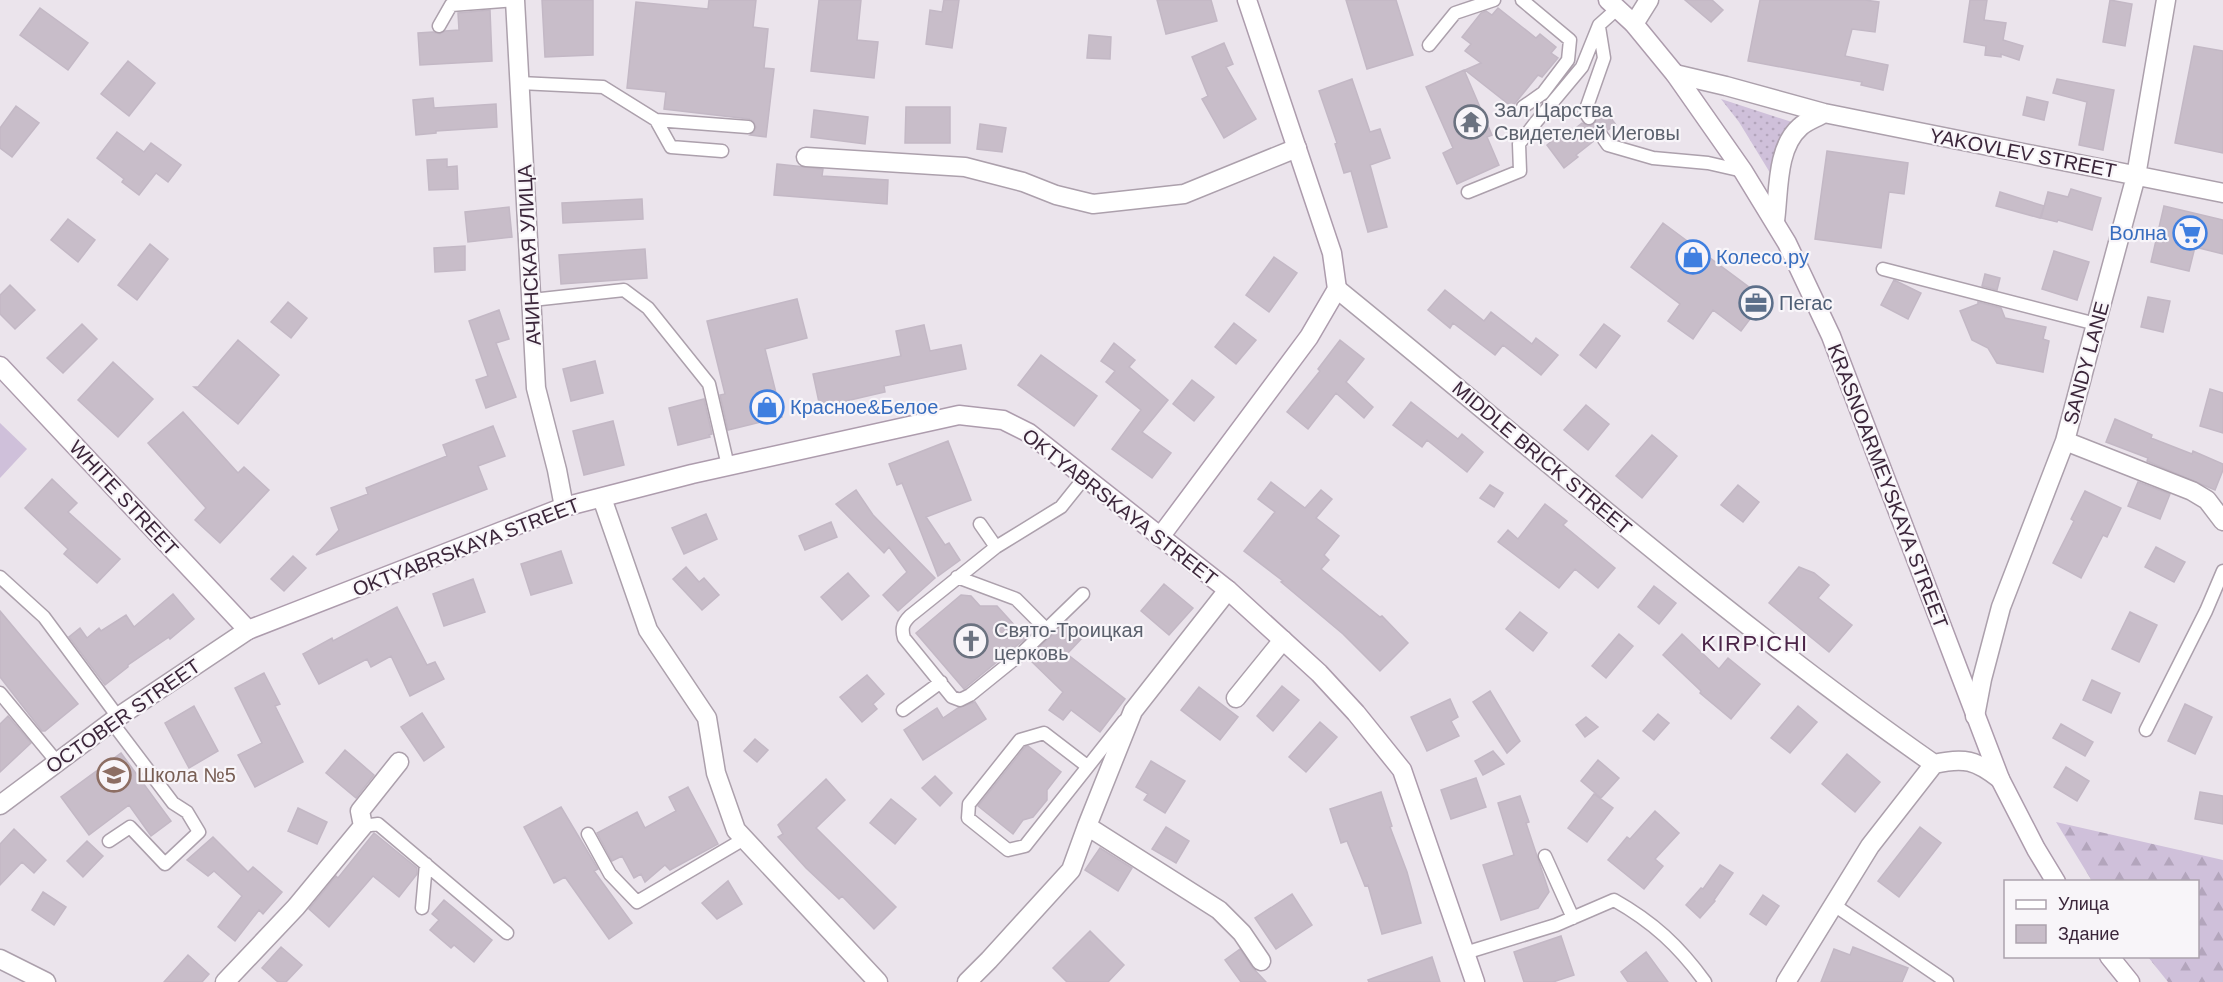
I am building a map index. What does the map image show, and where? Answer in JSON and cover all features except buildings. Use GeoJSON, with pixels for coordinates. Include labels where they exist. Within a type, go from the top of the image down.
{"type":"FeatureCollection","features":[{"type":"Feature","properties":{"kind":"street","name":"АЧИНСКАЯ УЛИЦА"},"geometry":{"type":"LineString","coordinates":[[515,0],[536,388],[564,507]]}},
{"type":"Feature","properties":{"kind":"street"},"geometry":{"type":"LineString","coordinates":[[1160,537],[1309,337],[1337,289],[1332,253],[1246,0]]}},
{"type":"Feature","properties":{"kind":"street"},"geometry":{"type":"LineString","coordinates":[[1634,24],[1649,0]]}},
{"type":"Feature","properties":{"kind":"street","name":"SANDY LANE"},"geometry":{"type":"LineString","coordinates":[[1975,716],[2001,607],[2065,441],[2136,176],[2166,0]]}},
{"type":"Feature","properties":{"kind":"street"},"geometry":{"type":"LineString","coordinates":[[1613,4],[1634,24],[1675,74]]}},
{"type":"Feature","properties":{"kind":"street","name":"YAKOVLEV STREET"},"geometry":{"type":"LineString","coordinates":[[1675,74],[1824,113],[2223,193]]}},
{"type":"Feature","properties":{"kind":"street","name":"KRASNOARMEYSKAYA STREET"},"geometry":{"type":"LineString","coordinates":[[1675,74],[1775,221],[1831,336],[2000,779],[2055,880]]}},
{"type":"Feature","properties":{"kind":"street"},"geometry":{"type":"LineString","coordinates":[[1775,221],[1781,169],[1790,139],[1800,127],[1824,113]]}},
{"type":"Feature","properties":{"kind":"street"},"geometry":{"type":"LineString","coordinates":[[806,157],[965,167],[1093,204],[1184,194],[1297,148]]}},
{"type":"Feature","properties":{"kind":"street","name":"MIDDLE BRICK STREET"},"geometry":{"type":"LineString","coordinates":[[1337,289],[1627,528],[1855,709],[1934,764]]}},
{"type":"Feature","properties":{"kind":"street","name":"WHITE STREET"},"geometry":{"type":"LineString","coordinates":[[0,366],[248,630]]}},
{"type":"Feature","properties":{"kind":"street","name":"OKTYABRSKAYA STREET"},"geometry":{"type":"LineString","coordinates":[[248,630],[564,507],[728,466],[959,415],[1003,420],[1029,433],[1228,590],[1319,673],[1349,705],[1402,770],[1475,982]]}},
{"type":"Feature","properties":{"kind":"street"},"geometry":{"type":"LineString","coordinates":[[2065,441],[2192,490],[2207,500],[2223,521]]}},
{"type":"Feature","properties":{"kind":"street"},"geometry":{"type":"LineString","coordinates":[[602,498],[648,630],[707,718],[716,773],[735,830],[878,982]]}},
{"type":"Feature","properties":{"kind":"street"},"geometry":{"type":"LineString","coordinates":[[967,982],[1071,870],[1133,711],[1228,590]]}},
{"type":"Feature","properties":{"kind":"street","name":"OCTOBER STREET"},"geometry":{"type":"LineString","coordinates":[[0,805],[115,719],[248,630]]}},
{"type":"Feature","properties":{"kind":"street"},"geometry":{"type":"LineString","coordinates":[[1236,698],[1283,640]]}},
{"type":"Feature","properties":{"kind":"street"},"geometry":{"type":"LineString","coordinates":[[1786,982],[1870,846],[1934,764],[1950,760],[1969,760],[1984,766],[2000,779]]}},
{"type":"Feature","properties":{"kind":"street"},"geometry":{"type":"LineString","coordinates":[[225,982],[296,907],[363,826],[360,811],[399,762]]}},
{"type":"Feature","properties":{"kind":"street"},"geometry":{"type":"LineString","coordinates":[[1087,826],[1219,909],[1242,933],[1261,961]]}},
{"type":"Feature","properties":{"kind":"street"},"geometry":{"type":"LineString","coordinates":[[2110,958],[2130,982]]}},
{"type":"Feature","properties":{"kind":"street"},"geometry":{"type":"LineString","coordinates":[[0,959],[46,982]]}},
{"type":"Feature","properties":{"kind":"lane"},"geometry":{"type":"LineString","coordinates":[[439,26],[451,4],[515,0]]}},
{"type":"Feature","properties":{"kind":"lane"},"geometry":{"type":"LineString","coordinates":[[1430,45],[1455,13],[1494,0]]}},
{"type":"Feature","properties":{"kind":"lane"},"geometry":{"type":"LineString","coordinates":[[1522,0],[1570,40],[1568,60],[1543,93],[1523,107]]}},
{"type":"Feature","properties":{"kind":"lane"},"geometry":{"type":"LineString","coordinates":[[1468,192],[1520,171],[1520,144],[1582,67],[1599,25],[1613,4]]}},
{"type":"Feature","properties":{"kind":"lane"},"geometry":{"type":"LineString","coordinates":[[1589,118],[1585,112],[1604,57],[1599,25]]}},
{"type":"Feature","properties":{"kind":"lane"},"geometry":{"type":"LineString","coordinates":[[520,83],[603,87],[656,120],[748,127]]}},
{"type":"Feature","properties":{"kind":"lane"},"geometry":{"type":"LineString","coordinates":[[656,120],[671,147],[722,151]]}},
{"type":"Feature","properties":{"kind":"lane"},"geometry":{"type":"LineString","coordinates":[[1601,135],[1608,145],[1653,158],[1708,163],[1743,171]]}},
{"type":"Feature","properties":{"kind":"lane"},"geometry":{"type":"LineString","coordinates":[[1883,269],[2096,324]]}},
{"type":"Feature","properties":{"kind":"lane"},"geometry":{"type":"LineString","coordinates":[[532,300],[624,290],[648,308],[710,384],[728,466]]}},
{"type":"Feature","properties":{"kind":"lane"},"geometry":{"type":"LineString","coordinates":[[1083,594],[1022,653],[970,695],[960,700],[952,697],[904,638],[901,630],[904,622],[910,616],[996,547],[1061,507],[1085,477]]}},
{"type":"Feature","properties":{"kind":"lane"},"geometry":{"type":"LineString","coordinates":[[980,524],[996,547]]}},
{"type":"Feature","properties":{"kind":"lane"},"geometry":{"type":"LineString","coordinates":[[2146,730],[2206,611],[2223,571]]}},
{"type":"Feature","properties":{"kind":"lane"},"geometry":{"type":"LineString","coordinates":[[0,577],[44,617],[173,803],[187,812],[199,832],[165,864],[130,827],[109,841]]}},
{"type":"Feature","properties":{"kind":"lane"},"geometry":{"type":"LineString","coordinates":[[957,578],[1016,598],[1046,629]]}},
{"type":"Feature","properties":{"kind":"lane"},"geometry":{"type":"LineString","coordinates":[[903,710],[940,682]]}},
{"type":"Feature","properties":{"kind":"lane"},"geometry":{"type":"LineString","coordinates":[[0,693],[57,762]]}},
{"type":"Feature","properties":{"kind":"lane"},"geometry":{"type":"LineString","coordinates":[[1087,766],[1044,733],[1020,740],[969,804],[968,818],[1008,850],[1025,846],[1133,711]]}},
{"type":"Feature","properties":{"kind":"lane"},"geometry":{"type":"LineString","coordinates":[[363,826],[378,824],[507,933]]}},
{"type":"Feature","properties":{"kind":"lane"},"geometry":{"type":"LineString","coordinates":[[588,834],[610,874],[637,902],[744,839]]}},
{"type":"Feature","properties":{"kind":"lane"},"geometry":{"type":"LineString","coordinates":[[1545,856],[1573,918]]}},
{"type":"Feature","properties":{"kind":"lane"},"geometry":{"type":"LineString","coordinates":[[422,908],[426,864]]}},
{"type":"Feature","properties":{"kind":"lane"},"geometry":{"type":"LineString","coordinates":[[1465,954],[1573,918],[1614,900],[1642,916],[1686,955],[1705,982]]}},
{"type":"Feature","properties":{"kind":"lane"},"geometry":{"type":"LineString","coordinates":[[1834,905],[1947,982]]}},
{"type":"Feature","properties":{"kind":"green space"},"geometry":{"type":"Polygon","coordinates":[[[1721,99],[1795,123],[1784,135],[1778,147],[1772,176],[1739,122],[1721,99]]]}},
{"type":"Feature","properties":{"kind":"green space"},"geometry":{"type":"Polygon","coordinates":[[[0,423],[27,449],[0,478],[0,423]]]}},
{"type":"Feature","properties":{"kind":"green space"},"geometry":{"type":"Polygon","coordinates":[[[2056,822],[2223,860],[2223,982],[2168,982],[2149,958],[2199,958],[2199,880],[2091,880],[2056,822]]]}},
{"type":"Feature","properties":{"kind":"place","name":"Зал Царства Свидетелей Иеговы"},"geometry":{"type":"Point","coordinates":[1471,122]}},
{"type":"Feature","properties":{"kind":"place","name":"Волна"},"geometry":{"type":"Point","coordinates":[2190,233]}},
{"type":"Feature","properties":{"kind":"place","name":"Колесо.ру"},"geometry":{"type":"Point","coordinates":[1693,257]}},
{"type":"Feature","properties":{"kind":"place","name":"Пегас"},"geometry":{"type":"Point","coordinates":[1756,303]}},
{"type":"Feature","properties":{"kind":"place","name":"Красное&Белое"},"geometry":{"type":"Point","coordinates":[767,407]}},
{"type":"Feature","properties":{"kind":"place","name":"Свято-Троицкая церковь"},"geometry":{"type":"Point","coordinates":[971,641]}},
{"type":"Feature","properties":{"kind":"place","name":"Школа №5"},"geometry":{"type":"Point","coordinates":[114,775]}},
{"type":"Feature","properties":{"kind":"district","name":"KIRPICHI"},"geometry":{"type":"Point","coordinates":[1755,643]}}]}
